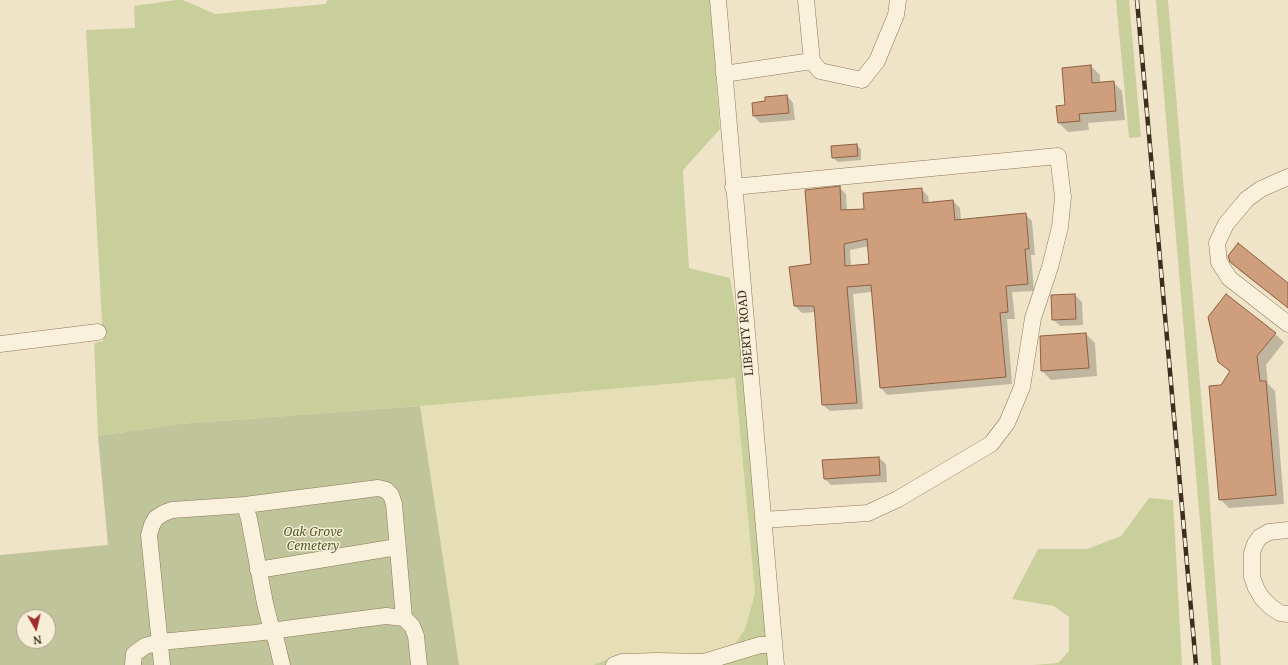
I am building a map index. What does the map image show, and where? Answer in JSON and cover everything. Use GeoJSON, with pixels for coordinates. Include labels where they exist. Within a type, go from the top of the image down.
{"type":"FeatureCollection","features":[{"type":"Feature","properties":{"kind":"street","name":"LIBERTY ROAD"},"geometry":{"type":"LineString","coordinates":[[718,0],[733,187],[776,665]]}},
{"type":"Feature","properties":{"kind":"street"},"geometry":{"type":"LineString","coordinates":[[806,0],[812,61],[820,71],[862,80],[877,60],[896,15],[898,0]]}},
{"type":"Feature","properties":{"kind":"street"},"geometry":{"type":"LineString","coordinates":[[724,74],[812,61]]}},
{"type":"Feature","properties":{"kind":"street"},"geometry":{"type":"LineString","coordinates":[[733,187],[1058,156],[1063,197],[1060,227],[1050,267],[1033,318],[1022,387],[1008,423],[991,444],[898,500],[868,513],[763,520]]}},
{"type":"Feature","properties":{"kind":"street"},"geometry":{"type":"LineString","coordinates":[[1288,177],[1261,189],[1248,199],[1226,224],[1217,242],[1219,262],[1229,278],[1288,324]]}},
{"type":"Feature","properties":{"kind":"street"},"geometry":{"type":"LineString","coordinates":[[0,344],[98,332]]}},
{"type":"Feature","properties":{"kind":"street"},"geometry":{"type":"LineString","coordinates":[[162,665],[149,535],[156,518],[172,510],[245,505],[378,488],[386,490],[391,495],[394,504],[404,618]]}},
{"type":"Feature","properties":{"kind":"street"},"geometry":{"type":"LineString","coordinates":[[245,505],[265,603],[282,665]]}},
{"type":"Feature","properties":{"kind":"street"},"geometry":{"type":"LineString","coordinates":[[1288,530],[1269,532],[1260,536],[1252,553],[1252,577],[1256,588],[1262,598],[1271,607],[1280,613],[1288,614]]}},
{"type":"Feature","properties":{"kind":"street"},"geometry":{"type":"LineString","coordinates":[[258,570],[397,546]]}},
{"type":"Feature","properties":{"kind":"street"},"geometry":{"type":"LineString","coordinates":[[133,665],[134,654],[146,646],[160,642],[272,631],[386,616],[404,618],[412,626],[416,636],[419,665]]}},
{"type":"Feature","properties":{"kind":"street"},"geometry":{"type":"LineString","coordinates":[[614,665],[622,662],[650,661],[704,662],[760,645],[774,645]]}},
{"type":"Feature","properties":{"kind":"shaded area"},"geometry":{"type":"Polygon","coordinates":[[[735,378],[755,593],[745,629],[733,647],[708,655],[612,658],[593,665],[459,665],[420,406],[735,378]]]}},
{"type":"Feature","properties":{"kind":"green space"},"geometry":{"type":"Polygon","coordinates":[[[183,0],[215,14],[326,4],[327,0],[710,0],[720,129],[683,170],[689,268],[730,278],[744,360],[770,665],[593,665],[612,658],[708,655],[733,647],[745,629],[755,593],[735,378],[420,406],[179,424],[98,436],[94,343],[103,341],[86,30],[135,28],[134,6],[183,0]]]}},
{"type":"Feature","properties":{"kind":"green space"},"geometry":{"type":"Polygon","coordinates":[[[1116,0],[1129,0],[1141,137],[1129,138],[1116,0]]]}},
{"type":"Feature","properties":{"kind":"green space"},"geometry":{"type":"Polygon","coordinates":[[[1156,0],[1168,0],[1209,490],[1221,665],[1212,665],[1156,0]]]}},
{"type":"Feature","properties":{"kind":"green space","name":"Oak Grove Cemetery"},"geometry":{"type":"Polygon","coordinates":[[[420,406],[459,665],[0,665],[0,555],[108,545],[98,436],[179,424],[420,406]]]}},
{"type":"Feature","properties":{"kind":"green space"},"geometry":{"type":"Polygon","coordinates":[[[1149,498],[1173,500],[1182,665],[1033,665],[1058,663],[1069,651],[1069,617],[1054,606],[1012,599],[1038,549],[1087,549],[1121,536],[1149,498]]]}},
{"type":"Feature","properties":{"kind":"building"},"geometry":{"type":"Polygon","coordinates":[[[1091,65],[1092,83],[1114,81],[1116,111],[1079,114],[1080,121],[1058,123],[1056,106],[1065,105],[1062,68],[1091,65]]]}},
{"type":"Feature","properties":{"kind":"building"},"geometry":{"type":"Polygon","coordinates":[[[787,95],[789,113],[753,116],[752,103],[765,101],[765,97],[787,95]]]}},
{"type":"Feature","properties":{"kind":"building"},"geometry":{"type":"Polygon","coordinates":[[[857,144],[858,156],[832,158],[831,146],[857,144]]]}},
{"type":"Feature","properties":{"kind":"building"},"geometry":{"type":"Polygon","coordinates":[[[840,186],[841,210],[864,209],[863,193],[922,188],[923,203],[953,200],[955,220],[1026,213],[1029,249],[1025,249],[1028,284],[1006,286],[1008,312],[1000,313],[1006,377],[880,388],[871,285],[847,287],[857,403],[822,405],[814,306],[794,306],[789,267],[811,264],[805,190],[840,186]],[[867,239],[844,244],[845,266],[869,264],[867,239]]]}},
{"type":"Feature","properties":{"kind":"building"},"geometry":{"type":"Polygon","coordinates":[[[1238,243],[1288,283],[1288,308],[1230,262],[1228,256],[1238,243]]]}},
{"type":"Feature","properties":{"kind":"building"},"geometry":{"type":"Polygon","coordinates":[[[1075,294],[1076,319],[1052,320],[1051,295],[1075,294]]]}},
{"type":"Feature","properties":{"kind":"building"},"geometry":{"type":"Polygon","coordinates":[[[1226,294],[1276,333],[1257,356],[1260,381],[1266,381],[1276,495],[1219,500],[1209,386],[1221,385],[1230,371],[1218,362],[1208,317],[1226,294]]]}},
{"type":"Feature","properties":{"kind":"building"},"geometry":{"type":"Polygon","coordinates":[[[1086,333],[1089,368],[1041,371],[1040,336],[1086,333]]]}},
{"type":"Feature","properties":{"kind":"building"},"geometry":{"type":"Polygon","coordinates":[[[879,457],[880,475],[824,479],[822,460],[879,457]]]}},
{"type":"Feature","properties":{"kind":"railway"},"geometry":{"type":"LineString","coordinates":[[1137,0],[1196,665]]}}]}
